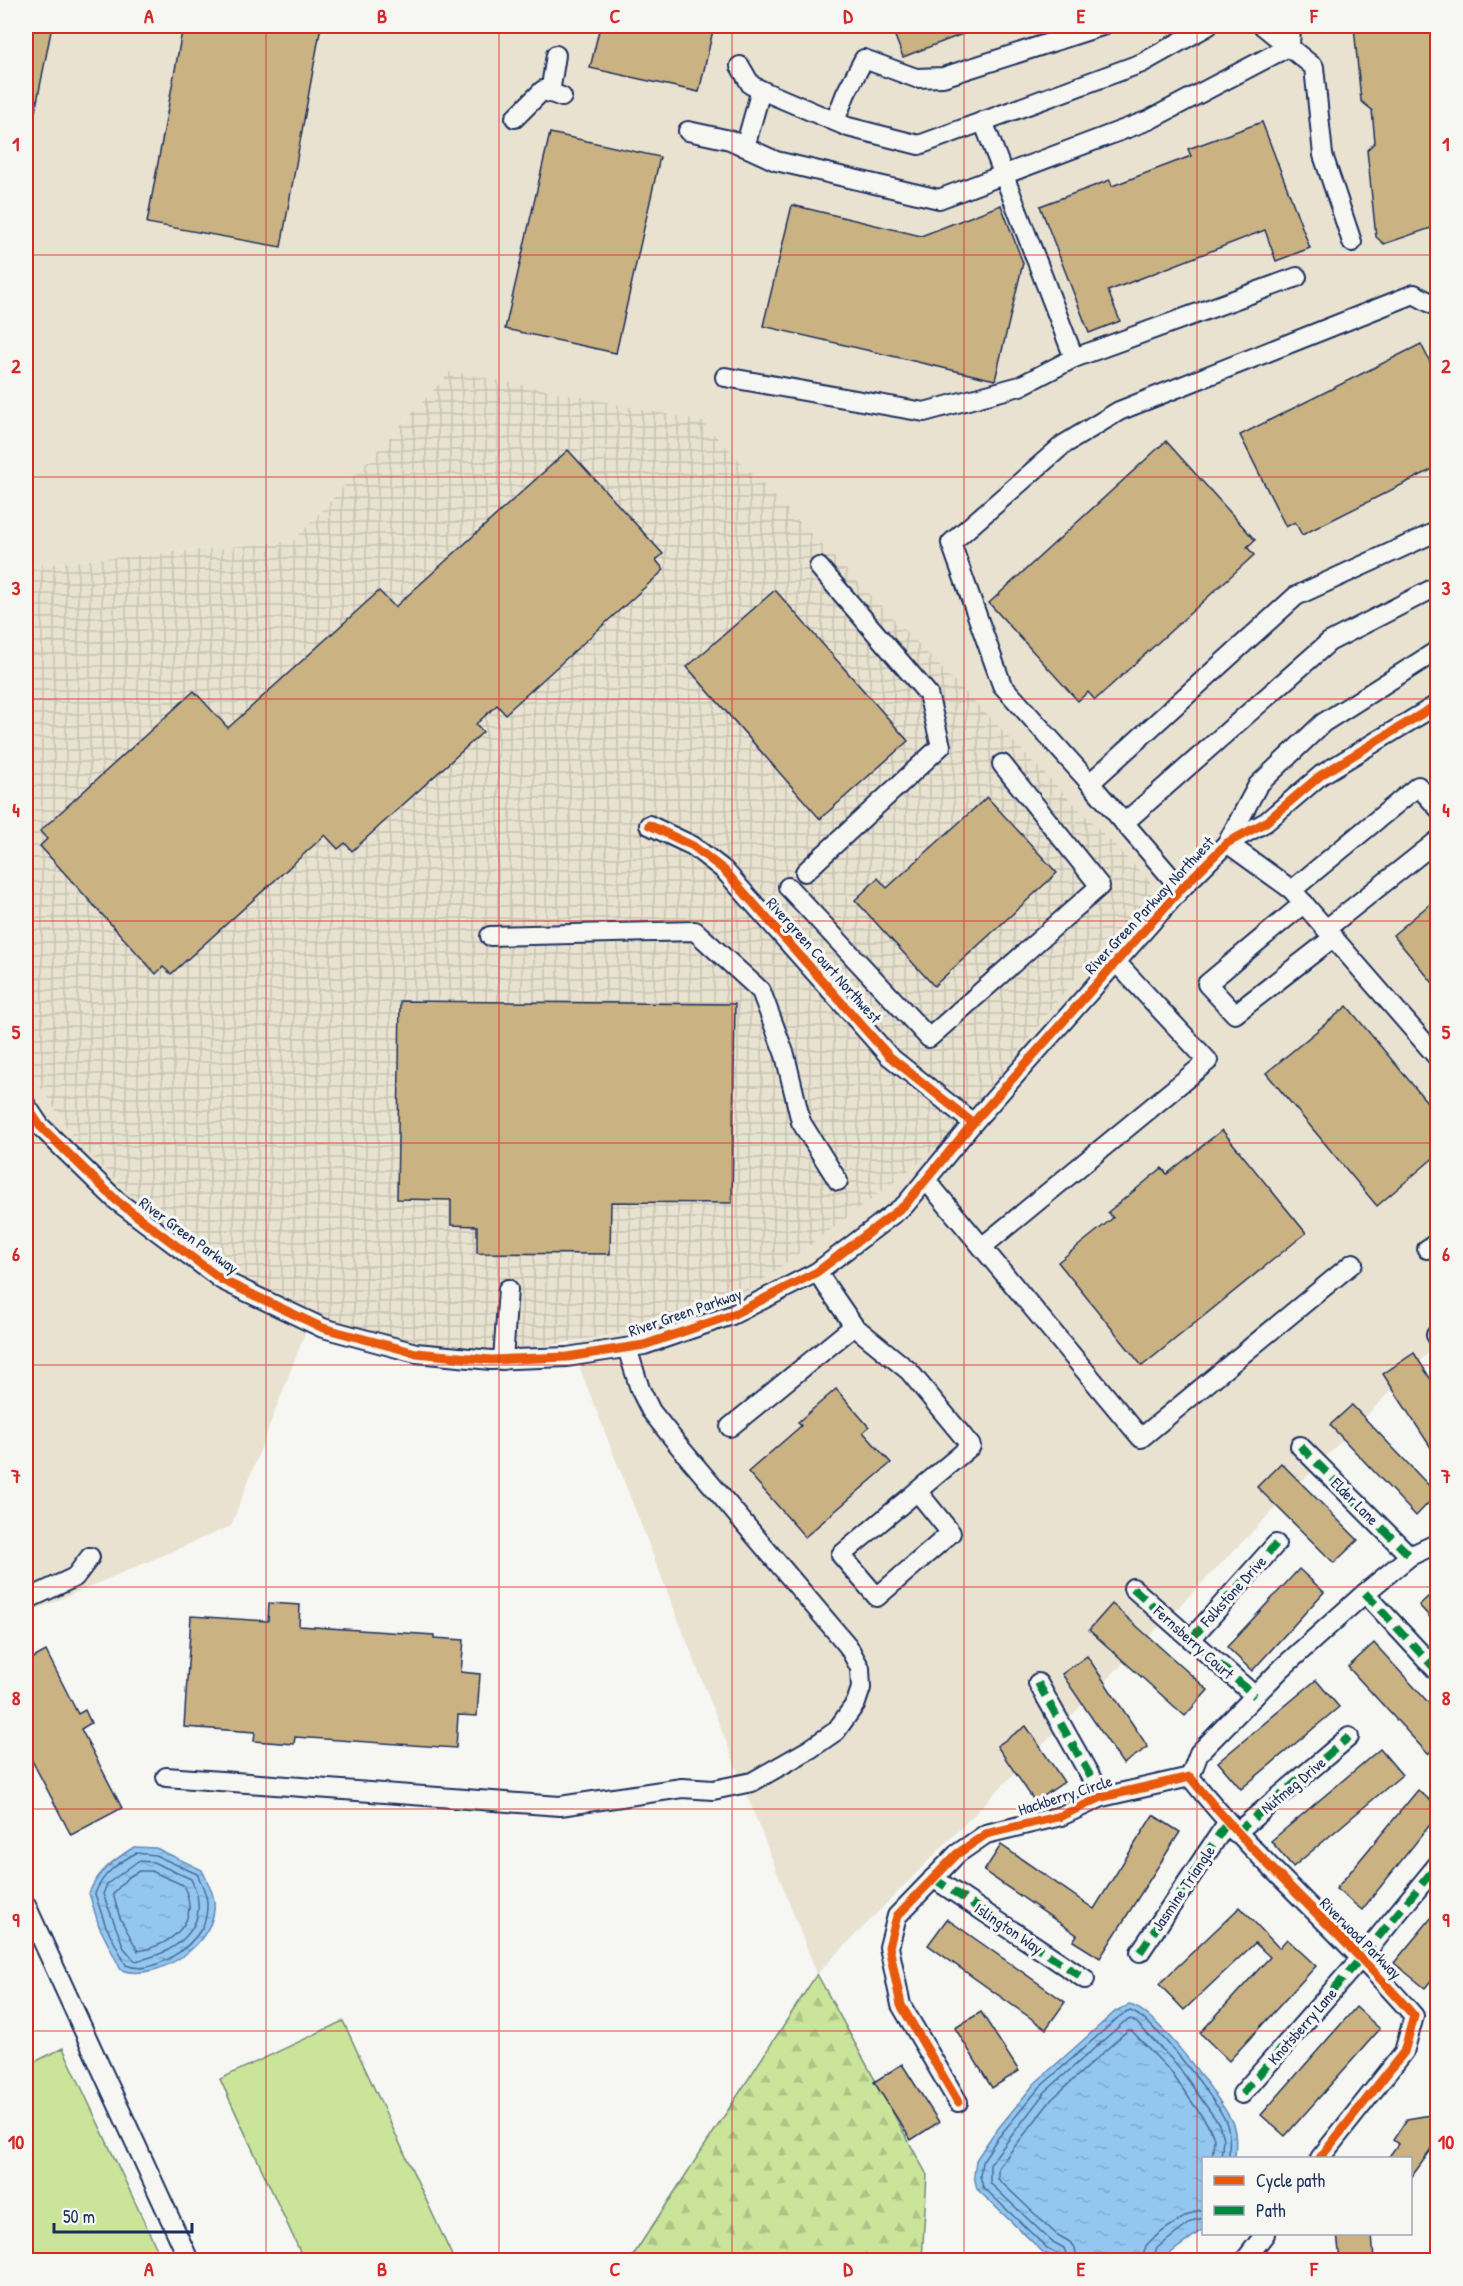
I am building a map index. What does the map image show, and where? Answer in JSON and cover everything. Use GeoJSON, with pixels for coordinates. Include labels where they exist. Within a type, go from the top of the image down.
{"type":"FeatureCollection","features":[{"type":"Feature","properties":{"kind":"street"},"geometry":{"type":"LineString","coordinates":[[835,122],[846,93],[864,59],[916,78],[943,77],[1102,26]]}},
{"type":"Feature","properties":{"kind":"street"},"geometry":{"type":"LineString","coordinates":[[740,66],[751,85],[761,90],[835,122],[919,145],[1142,63],[1209,26]]}},
{"type":"Feature","properties":{"kind":"street"},"geometry":{"type":"LineString","coordinates":[[1263,26],[1314,67],[1323,155],[1352,242]]}},
{"type":"Feature","properties":{"kind":"street"},"geometry":{"type":"LineString","coordinates":[[1290,46],[1291,26]]}},
{"type":"Feature","properties":{"kind":"street"},"geometry":{"type":"LineString","coordinates":[[688,131],[730,140],[776,161],[939,199],[1149,120],[1290,46]]}},
{"type":"Feature","properties":{"kind":"street"},"geometry":{"type":"LineString","coordinates":[[515,118],[543,90],[556,95],[556,55]]}},
{"type":"Feature","properties":{"kind":"street"},"geometry":{"type":"LineString","coordinates":[[745,147],[761,90]]}},
{"type":"Feature","properties":{"kind":"street"},"geometry":{"type":"LineString","coordinates":[[982,121],[1074,358]]}},
{"type":"Feature","properties":{"kind":"street"},"geometry":{"type":"LineString","coordinates":[[725,377],[924,412],[1020,386],[1074,358],[1297,277]]}},
{"type":"Feature","properties":{"kind":"street"},"geometry":{"type":"LineString","coordinates":[[1181,889],[1002,685],[951,543],[1063,445],[1119,411],[1414,294],[1437,307]]}},
{"type":"Feature","properties":{"kind":"street"},"geometry":{"type":"LineString","coordinates":[[1090,783],[1296,596],[1437,531]]}},
{"type":"Feature","properties":{"kind":"street"},"geometry":{"type":"LineString","coordinates":[[805,872],[941,746],[928,694],[819,567]]}},
{"type":"Feature","properties":{"kind":"street"},"geometry":{"type":"LineString","coordinates":[[1124,823],[1329,642],[1437,586]]}},
{"type":"Feature","properties":{"kind":"street","name":"River Green Parkway Northwest"},"geometry":{"type":"LineString","coordinates":[[1227,843],[1258,785],[1323,723],[1437,650]]}},
{"type":"Feature","properties":{"kind":"street","name":"River Green Parkway Northwest"},"geometry":{"type":"LineString","coordinates":[[973,1123],[1181,889],[1227,843],[1266,822],[1322,775],[1437,704]]}},
{"type":"Feature","properties":{"kind":"street"},"geometry":{"type":"LineString","coordinates":[[788,887],[929,1038],[1100,886],[1002,764]]}},
{"type":"Feature","properties":{"kind":"street"},"geometry":{"type":"LineString","coordinates":[[1437,808],[1418,786],[1298,896],[1207,984],[1235,1014],[1437,840]]}},
{"type":"Feature","properties":{"kind":"street","name":"Rivergreen Court Northwest"},"geometry":{"type":"LineString","coordinates":[[649,825],[693,846],[724,870],[890,1056],[973,1123]]}},
{"type":"Feature","properties":{"kind":"street"},"geometry":{"type":"LineString","coordinates":[[1227,843],[1298,896],[1437,1058]]}},
{"type":"Feature","properties":{"kind":"street"},"geometry":{"type":"LineString","coordinates":[[490,936],[695,931],[761,991],[785,1055],[801,1122],[838,1181]]}},
{"type":"Feature","properties":{"kind":"street"},"geometry":{"type":"LineString","coordinates":[[982,1247],[1208,1061],[1116,962]]}},
{"type":"Feature","properties":{"kind":"street","name":"River Green Parkway"},"geometry":{"type":"LineString","coordinates":[[26,1105],[40,1126],[117,1201],[222,1280],[323,1328],[416,1353],[503,1360],[567,1357],[644,1345],[732,1315],[817,1272],[905,1205],[973,1123]]}},
{"type":"Feature","properties":{"kind":"street"},"geometry":{"type":"LineString","coordinates":[[926,1180],[1142,1438],[1353,1263]]}},
{"type":"Feature","properties":{"kind":"street"},"geometry":{"type":"LineString","coordinates":[[817,1272],[854,1326],[909,1371],[971,1446],[917,1491],[841,1555],[877,1597],[951,1533],[917,1491]]}},
{"type":"Feature","properties":{"kind":"street"},"geometry":{"type":"LineString","coordinates":[[503,1360],[508,1289]]}},
{"type":"Feature","properties":{"kind":"street"},"geometry":{"type":"LineString","coordinates":[[730,1427],[854,1326]]}},
{"type":"Feature","properties":{"kind":"street"},"geometry":{"type":"LineString","coordinates":[[166,1777],[560,1806],[627,1794],[682,1788],[713,1790],[753,1782],[836,1731],[856,1703],[861,1688],[860,1668],[848,1647],[651,1411],[639,1389],[627,1348]]}},
{"type":"Feature","properties":{"kind":"street","name":"Elder Lane"},"geometry":{"type":"LineString","coordinates":[[1300,1446],[1410,1556]]}},
{"type":"Feature","properties":{"kind":"street"},"geometry":{"type":"LineString","coordinates":[[1190,1777],[1199,1753],[1299,1652],[1410,1556],[1437,1543]]}},
{"type":"Feature","properties":{"kind":"street","name":"Folkstone Drive"},"geometry":{"type":"LineString","coordinates":[[1191,1639],[1276,1544]]}},
{"type":"Feature","properties":{"kind":"street"},"geometry":{"type":"LineString","coordinates":[[26,1600],[75,1577],[90,1557]]}},
{"type":"Feature","properties":{"kind":"street","name":"Fernsberry Court"},"geometry":{"type":"LineString","coordinates":[[1133,1587],[1255,1696]]}},
{"type":"Feature","properties":{"kind":"street"},"geometry":{"type":"LineString","coordinates":[[1365,1593],[1437,1672]]}},
{"type":"Feature","properties":{"kind":"street"},"geometry":{"type":"LineString","coordinates":[[1038,1683],[1102,1797]]}},
{"type":"Feature","properties":{"kind":"street","name":"Nutmeg Drive"},"geometry":{"type":"LineString","coordinates":[[1231,1828],[1349,1737]]}},
{"type":"Feature","properties":{"kind":"street","name":"Hackberry Circle"},"geometry":{"type":"LineString","coordinates":[[958,2102],[901,2005],[889,1947],[897,1916],[957,1854],[986,1834],[1061,1816],[1102,1797],[1190,1777]]}},
{"type":"Feature","properties":{"kind":"street","name":"Riverwood Parkway"},"geometry":{"type":"LineString","coordinates":[[1190,1777],[1231,1828],[1361,1958],[1414,2016],[1404,2052],[1321,2157]]}},
{"type":"Feature","properties":{"kind":"street","name":"Jasmine Triangle"},"geometry":{"type":"LineString","coordinates":[[1140,1952],[1231,1828]]}},
{"type":"Feature","properties":{"kind":"street","name":"Knotsberry Lane"},"geometry":{"type":"LineString","coordinates":[[1242,2094],[1361,1958],[1437,1864]]}},
{"type":"Feature","properties":{"kind":"street","name":"Islington Way"},"geometry":{"type":"LineString","coordinates":[[933,1878],[1085,1979]]}},
{"type":"Feature","properties":{"kind":"street"},"geometry":{"type":"LineString","coordinates":[[26,1905],[189,2260]]}},
{"type":"Feature","properties":{"kind":"street"},"geometry":{"type":"LineString","coordinates":[[1245,2260],[1264,2235]]}},
{"type":"Feature","properties":{"kind":"shaded area"},"geometry":{"type":"Polygon","coordinates":[[[26,26],[1437,26],[1437,1344],[817,1974],[570,1343],[710,1318],[962,1127],[1082,969],[1164,896],[451,371],[293,541],[26,566],[26,26]]]}},
{"type":"Feature","properties":{"kind":"shaded area"},"geometry":{"type":"Polygon","coordinates":[[[451,371],[701,421],[1164,896],[1082,969],[962,1127],[888,1187],[710,1319],[489,1355],[412,1360],[203,1266],[75,1140],[26,1065],[26,566],[293,541],[451,371]]]}},
{"type":"Feature","properties":{"kind":"shaded area"},"geometry":{"type":"Polygon","coordinates":[[[26,1065],[75,1140],[310,1320],[231,1526],[26,1614],[26,1065]]]}},
{"type":"Feature","properties":{"kind":"green space"},"geometry":{"type":"Polygon","coordinates":[[[817,1974],[927,2175],[922,2260],[630,2260],[817,1974]]]}},
{"type":"Feature","properties":{"kind":"green space"},"geometry":{"type":"Polygon","coordinates":[[[343,2021],[454,2260],[304,2260],[220,2079],[343,2021]]]}},
{"type":"Feature","properties":{"kind":"green space"},"geometry":{"type":"Polygon","coordinates":[[[63,2048],[162,2260],[26,2260],[26,2066],[63,2048]]]}},
{"type":"Feature","properties":{"kind":"water"},"geometry":{"type":"Polygon","coordinates":[[[134,1847],[156,1848],[202,1870],[214,1901],[213,1916],[207,1931],[197,1944],[168,1965],[136,1972],[121,1970],[99,1926],[89,1893],[97,1878],[107,1867],[134,1847]]]}},
{"type":"Feature","properties":{"kind":"water"},"geometry":{"type":"Polygon","coordinates":[[[1129,2005],[1140,2010],[1169,2036],[1184,2054],[1230,2118],[1236,2142],[1235,2157],[1202,2157],[1202,2230],[1161,2260],[1060,2260],[1044,2253],[977,2189],[974,2176],[976,2160],[992,2136],[1035,2083],[1116,2011],[1129,2005]]]}},
{"type":"Feature","properties":{"kind":"building"},"geometry":{"type":"Polygon","coordinates":[[[26,26],[52,26],[33,122],[26,121],[26,26]]]}},
{"type":"Feature","properties":{"kind":"building"},"geometry":{"type":"Polygon","coordinates":[[[183,26],[321,26],[281,247],[147,223],[183,26]]]}},
{"type":"Feature","properties":{"kind":"building"},"geometry":{"type":"Polygon","coordinates":[[[600,26],[714,26],[699,92],[590,68],[600,26]]]}},
{"type":"Feature","properties":{"kind":"building"},"geometry":{"type":"Polygon","coordinates":[[[896,26],[981,27],[903,57],[893,31],[898,29],[896,26]]]}},
{"type":"Feature","properties":{"kind":"building"},"geometry":{"type":"Polygon","coordinates":[[[1354,26],[1437,26],[1437,226],[1384,244],[1376,237],[1367,150],[1375,142],[1372,110],[1361,101],[1354,26]]]}},
{"type":"Feature","properties":{"kind":"building"},"geometry":{"type":"Polygon","coordinates":[[[1262,122],[1310,248],[1276,261],[1265,230],[1108,291],[1120,321],[1089,333],[1040,206],[1110,180],[1112,186],[1191,156],[1188,149],[1262,122]]]}},
{"type":"Feature","properties":{"kind":"building"},"geometry":{"type":"Polygon","coordinates":[[[550,133],[660,157],[616,353],[505,329],[550,133]]]}},
{"type":"Feature","properties":{"kind":"building"},"geometry":{"type":"Polygon","coordinates":[[[792,205],[921,236],[1001,205],[1023,263],[995,380],[763,326],[792,205]]]}},
{"type":"Feature","properties":{"kind":"building"},"geometry":{"type":"Polygon","coordinates":[[[1421,344],[1437,376],[1437,467],[1302,535],[1295,522],[1286,527],[1240,435],[1421,344]]]}},
{"type":"Feature","properties":{"kind":"building"},"geometry":{"type":"Polygon","coordinates":[[[1166,441],[1255,540],[1247,547],[1254,555],[1095,700],[1088,692],[1078,701],[989,603],[1166,441]]]}},
{"type":"Feature","properties":{"kind":"building"},"geometry":{"type":"Polygon","coordinates":[[[568,450],[663,554],[656,560],[664,570],[505,714],[497,705],[476,724],[483,732],[352,851],[345,843],[338,849],[325,835],[171,974],[163,967],[156,974],[40,846],[47,839],[40,831],[194,691],[228,728],[379,591],[395,607],[568,450]]]}},
{"type":"Feature","properties":{"kind":"building"},"geometry":{"type":"Polygon","coordinates":[[[775,590],[908,741],[820,819],[687,667],[775,590]]]}},
{"type":"Feature","properties":{"kind":"building"},"geometry":{"type":"Polygon","coordinates":[[[987,797],[1057,873],[934,986],[855,900],[878,878],[887,888],[987,797]]]}},
{"type":"Feature","properties":{"kind":"building"},"geometry":{"type":"Polygon","coordinates":[[[1437,898],[1437,988],[1393,935],[1437,898]]]}},
{"type":"Feature","properties":{"kind":"building"},"geometry":{"type":"Polygon","coordinates":[[[400,1001],[735,1004],[732,1203],[611,1202],[610,1254],[477,1253],[477,1226],[451,1225],[451,1200],[397,1199],[400,1001]]]}},
{"type":"Feature","properties":{"kind":"building"},"geometry":{"type":"Polygon","coordinates":[[[1347,1006],[1437,1114],[1437,1155],[1377,1206],[1266,1073],[1347,1006]]]}},
{"type":"Feature","properties":{"kind":"building"},"geometry":{"type":"Polygon","coordinates":[[[1222,1130],[1306,1233],[1142,1366],[1058,1262],[1113,1218],[1108,1212],[1162,1168],[1167,1174],[1222,1130]]]}},
{"type":"Feature","properties":{"kind":"building"},"geometry":{"type":"Polygon","coordinates":[[[1414,1353],[1437,1389],[1437,1457],[1383,1374],[1414,1353]]]}},
{"type":"Feature","properties":{"kind":"building"},"geometry":{"type":"Polygon","coordinates":[[[836,1389],[869,1427],[863,1432],[891,1463],[805,1537],[748,1472],[801,1426],[798,1422],[836,1389]]]}},
{"type":"Feature","properties":{"kind":"building"},"geometry":{"type":"Polygon","coordinates":[[[1352,1405],[1437,1494],[1416,1516],[1330,1425],[1352,1405]]]}},
{"type":"Feature","properties":{"kind":"building"},"geometry":{"type":"Polygon","coordinates":[[[1281,1463],[1358,1540],[1334,1563],[1257,1487],[1281,1463]]]}},
{"type":"Feature","properties":{"kind":"building"},"geometry":{"type":"Polygon","coordinates":[[[1299,1569],[1324,1592],[1252,1671],[1227,1647],[1299,1569]]]}},
{"type":"Feature","properties":{"kind":"building"},"geometry":{"type":"Polygon","coordinates":[[[1437,1589],[1437,1625],[1419,1605],[1437,1589]]]}},
{"type":"Feature","properties":{"kind":"building"},"geometry":{"type":"Polygon","coordinates":[[[269,1603],[300,1605],[299,1626],[434,1635],[434,1638],[464,1640],[461,1672],[480,1674],[477,1716],[458,1715],[456,1748],[295,1737],[294,1744],[254,1741],[255,1732],[184,1727],[191,1616],[268,1621],[269,1603]]]}},
{"type":"Feature","properties":{"kind":"building"},"geometry":{"type":"Polygon","coordinates":[[[1112,1604],[1208,1690],[1185,1716],[1089,1630],[1112,1604]]]}},
{"type":"Feature","properties":{"kind":"building"},"geometry":{"type":"Polygon","coordinates":[[[1374,1643],[1437,1712],[1437,1746],[1428,1754],[1348,1667],[1374,1643]]]}},
{"type":"Feature","properties":{"kind":"building"},"geometry":{"type":"Polygon","coordinates":[[[46,1651],[78,1714],[85,1710],[91,1723],[81,1729],[122,1808],[71,1835],[26,1749],[26,1662],[46,1651]]]}},
{"type":"Feature","properties":{"kind":"building"},"geometry":{"type":"Polygon","coordinates":[[[1087,1656],[1148,1747],[1123,1764],[1062,1674],[1087,1656]]]}},
{"type":"Feature","properties":{"kind":"building"},"geometry":{"type":"Polygon","coordinates":[[[1316,1680],[1339,1707],[1241,1789],[1218,1762],[1316,1680]]]}},
{"type":"Feature","properties":{"kind":"building"},"geometry":{"type":"Polygon","coordinates":[[[1026,1726],[1064,1782],[1035,1802],[997,1746],[1026,1726]]]}},
{"type":"Feature","properties":{"kind":"building"},"geometry":{"type":"Polygon","coordinates":[[[1380,1749],[1402,1775],[1293,1867],[1271,1841],[1380,1749]]]}},
{"type":"Feature","properties":{"kind":"building"},"geometry":{"type":"Polygon","coordinates":[[[1418,1790],[1437,1806],[1437,1816],[1362,1910],[1336,1889],[1418,1790]]]}},
{"type":"Feature","properties":{"kind":"building"},"geometry":{"type":"Polygon","coordinates":[[[1153,1815],[1180,1832],[1100,1958],[1073,1941],[1077,1935],[984,1871],[1001,1845],[1094,1909],[1153,1815]]]}},
{"type":"Feature","properties":{"kind":"building"},"geometry":{"type":"Polygon","coordinates":[[[1240,1907],[1279,1948],[1287,1939],[1316,1966],[1229,2061],[1200,2033],[1270,1957],[1255,1943],[1184,2010],[1159,1984],[1240,1907]]]}},
{"type":"Feature","properties":{"kind":"building"},"geometry":{"type":"Polygon","coordinates":[[[1437,1911],[1437,1973],[1425,1988],[1394,1963],[1437,1911]]]}},
{"type":"Feature","properties":{"kind":"building"},"geometry":{"type":"Polygon","coordinates":[[[947,1919],[1065,2002],[1046,2029],[928,1945],[947,1919]]]}},
{"type":"Feature","properties":{"kind":"building"},"geometry":{"type":"Polygon","coordinates":[[[1356,2007],[1380,2029],[1285,2136],[1261,2115],[1356,2007]]]}},
{"type":"Feature","properties":{"kind":"building"},"geometry":{"type":"Polygon","coordinates":[[[981,2012],[1019,2071],[992,2088],[955,2028],[981,2012]]]}},
{"type":"Feature","properties":{"kind":"building"},"geometry":{"type":"Polygon","coordinates":[[[902,2064],[939,2122],[911,2140],[874,2082],[902,2064]]]}},
{"type":"Feature","properties":{"kind":"building"},"geometry":{"type":"Polygon","coordinates":[[[1437,2114],[1437,2149],[1431,2150],[1412,2176],[1412,2157],[1389,2157],[1398,2144],[1393,2140],[1407,2119],[1437,2114]]]}},
{"type":"Feature","properties":{"kind":"building"},"geometry":{"type":"Polygon","coordinates":[[[1337,2235],[1372,2235],[1374,2260],[1340,2260],[1337,2235]]]}},
{"type":"Feature","properties":{"kind":"marked path"},"geometry":{"type":"LineString","coordinates":[[1300,1446],[1410,1556]]}},
{"type":"Feature","properties":{"kind":"marked path"},"geometry":{"type":"LineString","coordinates":[[1191,1639],[1276,1544]]}},
{"type":"Feature","properties":{"kind":"marked path"},"geometry":{"type":"LineString","coordinates":[[1133,1588],[1255,1696]]}},
{"type":"Feature","properties":{"kind":"marked path"},"geometry":{"type":"LineString","coordinates":[[1365,1593],[1438,1672]]}},
{"type":"Feature","properties":{"kind":"marked path"},"geometry":{"type":"LineString","coordinates":[[1038,1683],[1102,1797]]}},
{"type":"Feature","properties":{"kind":"marked path"},"geometry":{"type":"LineString","coordinates":[[1236,1833],[1349,1737]]}},
{"type":"Feature","properties":{"kind":"marked path"},"geometry":{"type":"LineString","coordinates":[[1140,1952],[1227,1823]]}},
{"type":"Feature","properties":{"kind":"marked path"},"geometry":{"type":"LineString","coordinates":[[1242,2094],[1361,1958],[1438,1864]]}},
{"type":"Feature","properties":{"kind":"marked path"},"geometry":{"type":"LineString","coordinates":[[933,1878],[1085,1979]]}},
{"type":"Feature","properties":{"kind":"cycle path"},"geometry":{"type":"LineString","coordinates":[[26,1105],[40,1126],[117,1201],[222,1280],[323,1328],[416,1353],[491,1360],[567,1357],[644,1345],[732,1315],[817,1272],[905,1205],[973,1123],[1181,889],[1227,843],[1266,822],[1321,775],[1438,704]]}},
{"type":"Feature","properties":{"kind":"cycle path"},"geometry":{"type":"LineString","coordinates":[[649,825],[693,846],[724,870],[889,1056],[973,1123]]}},
{"type":"Feature","properties":{"kind":"cycle path"},"geometry":{"type":"LineString","coordinates":[[958,2102],[901,2005],[889,1947],[897,1916],[957,1854],[986,1834],[1061,1816],[1102,1797],[1190,1777],[1216,1809],[1272,1869],[1359,1956],[1414,2016],[1404,2052],[1321,2157]]}}]}
